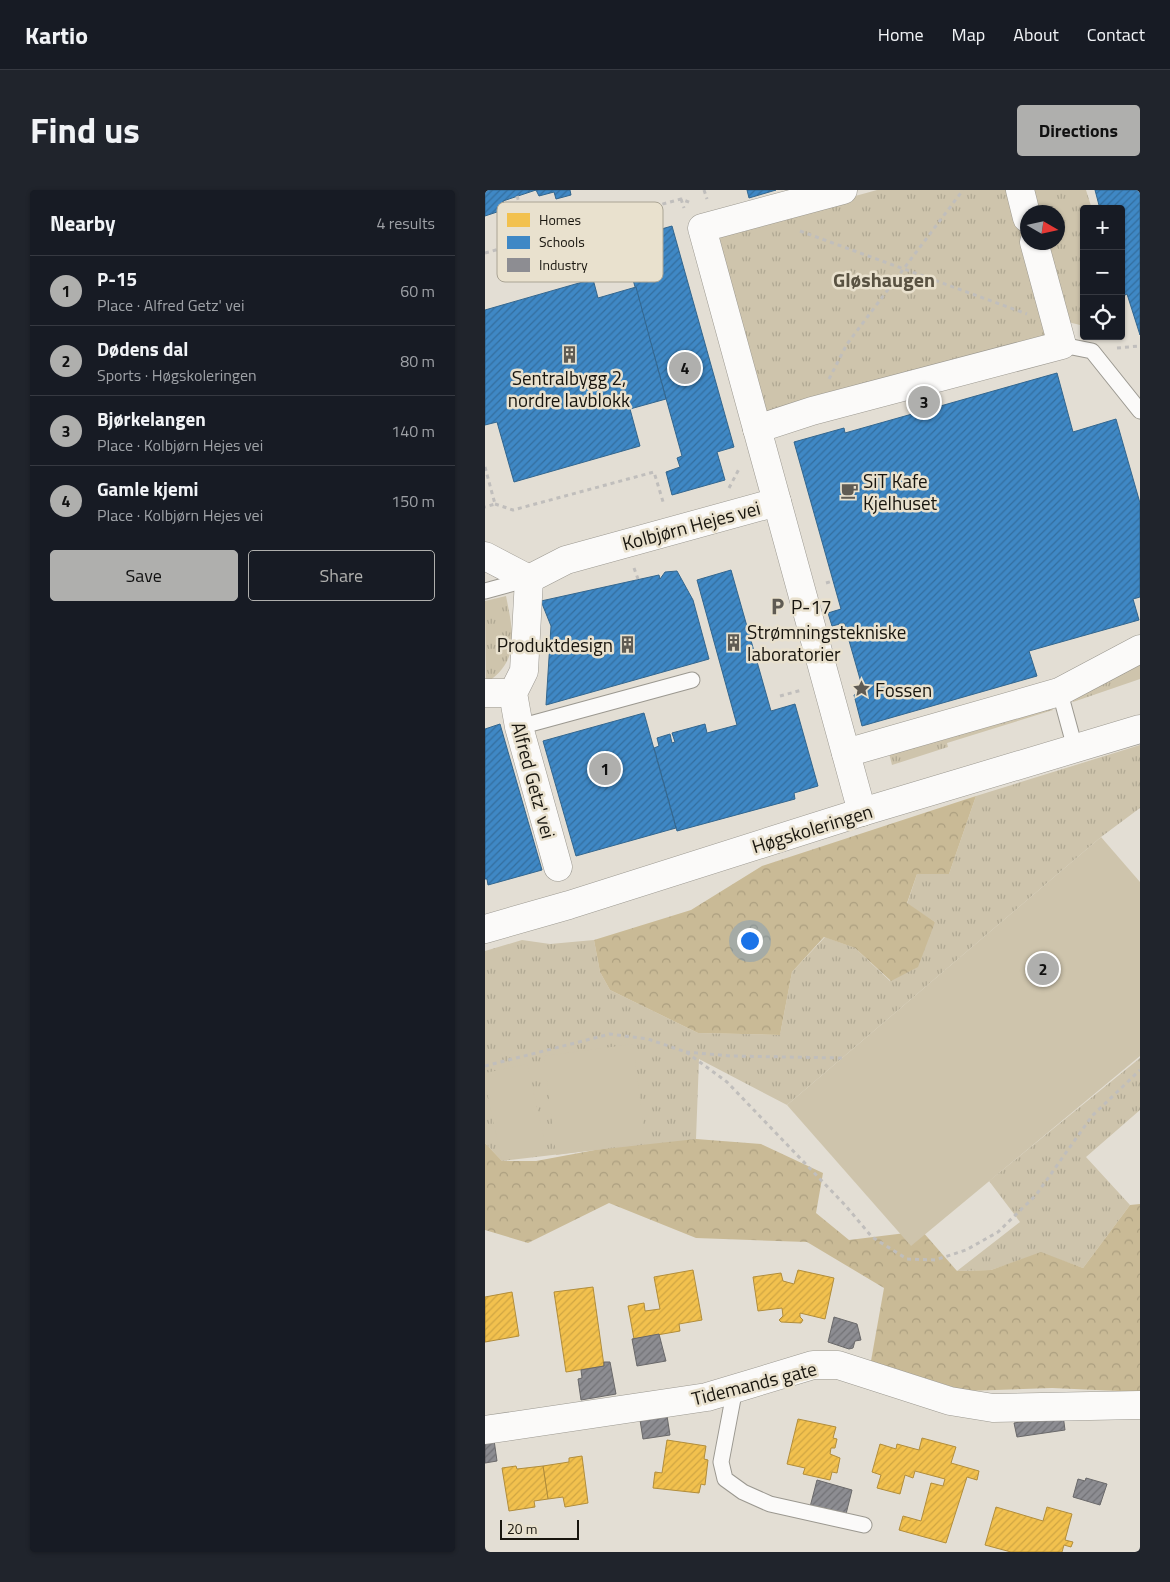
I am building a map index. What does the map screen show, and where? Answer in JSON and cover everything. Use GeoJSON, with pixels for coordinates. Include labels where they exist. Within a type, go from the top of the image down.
{"type":"FeatureCollection","features":[{"type":"Feature","properties":{"kind":"street"},"geometry":{"type":"LineString","coordinates":[[777,502],[702,228],[843,190]]}},
{"type":"Feature","properties":{"kind":"street"},"geometry":{"type":"LineString","coordinates":[[1020,190],[1024,205]]}},
{"type":"Feature","properties":{"kind":"street"},"geometry":{"type":"LineString","coordinates":[[757,429],[1059,335],[1036,250]]}},
{"type":"Feature","properties":{"kind":"street","name":"Kolbjørn Hejes vei"},"geometry":{"type":"LineString","coordinates":[[529,579],[566,560],[777,502],[862,812]]}},
{"type":"Feature","properties":{"kind":"street"},"geometry":{"type":"LineString","coordinates":[[485,556],[529,579],[524,670],[513,693],[485,693]]}},
{"type":"Feature","properties":{"kind":"street"},"geometry":{"type":"LineString","coordinates":[[846,753],[1059,692],[1140,649]]}},
{"type":"Feature","properties":{"kind":"street","name":"Alfred Getz' vei"},"geometry":{"type":"LineString","coordinates":[[513,693],[519,727],[558,867]]}},
{"type":"Feature","properties":{"kind":"street","name":"Høgskoleringen"},"geometry":{"type":"LineString","coordinates":[[485,929],[569,905],[862,812],[1140,729]]}},
{"type":"Feature","properties":{"kind":"street","name":"Tidemands gate"},"geometry":{"type":"LineString","coordinates":[[485,1430],[707,1397],[813,1365],[838,1365],[950,1401],[993,1408],[1140,1405]]}},
{"type":"Feature","properties":{"kind":"lane"},"geometry":{"type":"LineString","coordinates":[[1059,335],[1092,351],[1140,411]]}},
{"type":"Feature","properties":{"kind":"lane"},"geometry":{"type":"LineString","coordinates":[[485,591],[529,579]]}},
{"type":"Feature","properties":{"kind":"lane"},"geometry":{"type":"LineString","coordinates":[[519,727],[693,680]]}},
{"type":"Feature","properties":{"kind":"lane"},"geometry":{"type":"LineString","coordinates":[[1063,704],[1075,748]]}},
{"type":"Feature","properties":{"kind":"lane"},"geometry":{"type":"LineString","coordinates":[[735,1388],[721,1462],[725,1479],[743,1492],[770,1504],[864,1526]]}},
{"type":"Feature","properties":{"kind":"path"},"geometry":{"type":"LineString","coordinates":[[812,411],[847,344],[963,190]]}},
{"type":"Feature","properties":{"kind":"path"},"geometry":{"type":"LineString","coordinates":[[517,196],[519,202]]}},
{"type":"Feature","properties":{"kind":"path"},"geometry":{"type":"LineString","coordinates":[[663,204],[681,199]]}},
{"type":"Feature","properties":{"kind":"path"},"geometry":{"type":"LineString","coordinates":[[758,214],[1059,335]]}},
{"type":"Feature","properties":{"kind":"path"},"geometry":{"type":"LineString","coordinates":[[485,467],[495,504]]}},
{"type":"Feature","properties":{"kind":"path"},"geometry":{"type":"LineString","coordinates":[[485,507],[495,504],[513,510],[654,472],[671,530]]}},
{"type":"Feature","properties":{"kind":"path"},"geometry":{"type":"LineString","coordinates":[[485,1066],[610,1034],[648,1039],[686,1052],[731,1056],[842,1058]]}},
{"type":"Feature","properties":{"kind":"path"},"geometry":{"type":"LineString","coordinates":[[686,1052],[727,1082],[845,1205],[871,1237],[907,1259],[935,1260],[966,1250],[998,1232],[1036,1195],[1092,1116],[1140,1070]]}},
{"type":"Feature","properties":{"kind":"green space"},"geometry":{"type":"Polygon","coordinates":[[[877,190],[1009,190],[1020,230],[1020,250],[1025,250],[1049,336],[766,414],[717,234],[877,190]]]}},
{"type":"Feature","properties":{"kind":"green space"},"geometry":{"type":"Polygon","coordinates":[[[1031,190],[1086,190],[1091,205],[1080,205],[1080,325],[1068,322],[1048,250],[1065,250],[1065,205],[1035,205],[1031,190]]]}},
{"type":"Feature","properties":{"kind":"green space"},"geometry":{"type":"Polygon","coordinates":[[[506,596],[512,633],[510,655],[505,665],[486,683],[485,601],[506,596]]]}},
{"type":"Feature","properties":{"kind":"green space"},"geometry":{"type":"Polygon","coordinates":[[[1140,664],[1140,679],[1073,702],[1071,699],[1140,664]]]}},
{"type":"Feature","properties":{"kind":"green space"},"geometry":{"type":"Polygon","coordinates":[[[1051,706],[1053,710],[947,743],[948,747],[892,765],[889,753],[1051,706]]]}},
{"type":"Feature","properties":{"kind":"green space"},"geometry":{"type":"Polygon","coordinates":[[[1140,745],[1140,808],[1101,837],[787,1105],[699,1059],[696,1139],[648,1148],[595,1150],[502,1161],[485,1143],[485,951],[522,940],[550,944],[594,940],[600,972],[610,990],[698,1033],[780,1035],[792,972],[825,937],[855,948],[890,981],[935,922],[907,904],[917,874],[949,874],[976,796],[1140,745]]]}},
{"type":"Feature","properties":{"kind":"green space"},"geometry":{"type":"Polygon","coordinates":[[[976,796],[949,874],[917,874],[907,903],[935,922],[918,967],[891,981],[855,948],[824,937],[792,972],[780,1035],[698,1033],[610,990],[600,972],[594,940],[691,910],[762,866],[976,796]]]}},
{"type":"Feature","properties":{"kind":"green space"},"geometry":{"type":"Polygon","coordinates":[[[1101,837],[1140,882],[1140,1056],[911,1246],[787,1105],[1101,837]]]}},
{"type":"Feature","properties":{"kind":"green space"},"geometry":{"type":"Polygon","coordinates":[[[633,1044],[646,1143],[556,1155],[544,1056],[633,1044]]]}},
{"type":"Feature","properties":{"kind":"green space"},"geometry":{"type":"Polygon","coordinates":[[[1140,1058],[1140,1110],[1086,1157],[1130,1205],[1083,1268],[1041,1253],[991,1270],[957,1271],[1020,1222],[989,1181],[1140,1058]]]}},
{"type":"Feature","properties":{"kind":"green space"},"geometry":{"type":"Polygon","coordinates":[[[527,1064],[547,1151],[502,1161],[485,1083],[485,1073],[527,1064]]]}},
{"type":"Feature","properties":{"kind":"green space"},"geometry":{"type":"Polygon","coordinates":[[[696,1139],[761,1144],[823,1173],[816,1213],[849,1240],[922,1231],[957,1271],[991,1270],[1041,1252],[1083,1268],[1130,1205],[1140,1204],[1140,1392],[1052,1388],[965,1391],[871,1361],[884,1288],[807,1242],[696,1238],[609,1203],[528,1243],[485,1230],[485,1143],[502,1161],[536,1161],[595,1150],[696,1139]]]}},
{"type":"Feature","properties":{"kind":"building: Homes"},"geometry":{"type":"Polygon","coordinates":[[[693,1270],[702,1320],[679,1324],[680,1331],[634,1339],[628,1306],[644,1303],[645,1311],[660,1309],[654,1277],[693,1270]]]}},
{"type":"Feature","properties":{"kind":"building: Homes"},"geometry":{"type":"Polygon","coordinates":[[[798,1270],[834,1278],[825,1319],[800,1313],[800,1317],[803,1320],[801,1323],[781,1322],[779,1320],[783,1316],[782,1308],[758,1311],[753,1277],[781,1273],[783,1281],[794,1284],[798,1270]]]}},
{"type":"Feature","properties":{"kind":"building: Homes"},"geometry":{"type":"Polygon","coordinates":[[[593,1287],[604,1366],[566,1372],[554,1292],[593,1287]]]}},
{"type":"Feature","properties":{"kind":"building: Homes"},"geometry":{"type":"Polygon","coordinates":[[[512,1292],[519,1336],[485,1342],[485,1297],[512,1292]]]}},
{"type":"Feature","properties":{"kind":"building: Homes"},"geometry":{"type":"Polygon","coordinates":[[[798,1419],[836,1427],[833,1438],[837,1439],[835,1448],[831,1448],[830,1454],[840,1458],[837,1473],[832,1472],[830,1480],[803,1474],[805,1468],[787,1464],[798,1419]]]}},
{"type":"Feature","properties":{"kind":"building: Homes"},"geometry":{"type":"Polygon","coordinates":[[[922,1438],[956,1447],[951,1463],[979,1471],[977,1480],[967,1477],[946,1543],[899,1530],[903,1516],[921,1521],[931,1483],[943,1486],[945,1479],[915,1471],[913,1478],[905,1475],[900,1494],[877,1488],[881,1475],[872,1472],[880,1444],[896,1449],[897,1444],[919,1450],[922,1438]]]}},
{"type":"Feature","properties":{"kind":"building: Homes"},"geometry":{"type":"Polygon","coordinates":[[[667,1440],[706,1446],[704,1459],[708,1460],[705,1485],[701,1484],[699,1493],[653,1488],[655,1472],[662,1473],[667,1440]]]}},
{"type":"Feature","properties":{"kind":"building: Homes"},"geometry":{"type":"Polygon","coordinates":[[[582,1456],[588,1503],[565,1507],[563,1497],[548,1499],[543,1466],[569,1462],[569,1458],[582,1456]]]}},
{"type":"Feature","properties":{"kind":"building: Homes"},"geometry":{"type":"Polygon","coordinates":[[[516,1466],[517,1469],[543,1466],[548,1499],[534,1501],[535,1507],[509,1511],[502,1468],[516,1466]]]}},
{"type":"Feature","properties":{"kind":"building: Homes"},"geometry":{"type":"Polygon","coordinates":[[[996,1507],[1043,1521],[1047,1507],[1072,1514],[1065,1540],[1073,1542],[1071,1547],[1064,1545],[1062,1552],[1011,1552],[985,1545],[996,1507]]]}},
{"type":"Feature","properties":{"kind":"building: Schools"},"geometry":{"type":"Polygon","coordinates":[[[485,190],[536,190],[503,202],[497,202],[497,212],[485,216],[485,190]]]}},
{"type":"Feature","properties":{"kind":"building: Schools"},"geometry":{"type":"Polygon","coordinates":[[[536,190],[570,190],[571,195],[556,199],[554,192],[539,196],[536,190]]]}},
{"type":"Feature","properties":{"kind":"building: Schools"},"geometry":{"type":"Polygon","coordinates":[[[747,190],[776,190],[749,198],[747,190]]]}},
{"type":"Feature","properties":{"kind":"building: Schools"},"geometry":{"type":"Polygon","coordinates":[[[1095,190],[1140,190],[1140,335],[1127,294],[1125,295],[1125,205],[1099,205],[1095,190]]]}},
{"type":"Feature","properties":{"kind":"building: Schools"},"geometry":{"type":"Polygon","coordinates":[[[672,226],[734,447],[717,452],[725,480],[672,495],[666,472],[680,467],[677,458],[682,456],[634,282],[663,282],[663,229],[672,226]]]}},
{"type":"Feature","properties":{"kind":"building: Schools","name":"Sentralbygg 2, nordre lavblokk"},"geometry":{"type":"Polygon","coordinates":[[[583,282],[594,282],[598,298],[636,287],[666,399],[630,409],[640,446],[514,482],[497,422],[485,425],[485,310],[583,282]]]}},
{"type":"Feature","properties":{"kind":"building: Schools"},"geometry":{"type":"Polygon","coordinates":[[[1057,373],[1073,432],[1116,419],[1140,503],[1140,597],[1133,599],[1139,620],[1029,651],[1037,676],[862,726],[854,695],[864,693],[844,623],[832,626],[828,613],[841,609],[794,442],[844,428],[845,433],[1057,373]]]}},
{"type":"Feature","properties":{"kind":"building: Schools","name":"Strømningstekniske laboratorier"},"geometry":{"type":"Polygon","coordinates":[[[731,570],[771,711],[795,704],[818,786],[794,793],[795,799],[677,831],[654,748],[659,746],[657,738],[670,734],[672,743],[675,742],[672,733],[705,724],[707,733],[737,725],[697,580],[731,570]]]}},
{"type":"Feature","properties":{"kind":"building: Schools","name":"Produktdesign"},"geometry":{"type":"Polygon","coordinates":[[[677,571],[693,600],[709,659],[546,705],[551,626],[541,601],[659,575],[660,579],[665,572],[677,571]]]}},
{"type":"Feature","properties":{"kind":"building: Schools"},"geometry":{"type":"Polygon","coordinates":[[[644,713],[676,828],[576,856],[543,741],[644,713]]]}},
{"type":"Feature","properties":{"kind":"building: Schools"},"geometry":{"type":"Polygon","coordinates":[[[500,724],[542,870],[488,885],[487,879],[485,879],[485,729],[500,724]]]}},
{"type":"Feature","properties":{"kind":"building: Industry"},"geometry":{"type":"Polygon","coordinates":[[[834,1317],[857,1324],[861,1340],[855,1341],[853,1348],[849,1349],[828,1342],[834,1317]]]}},
{"type":"Feature","properties":{"kind":"building: Industry"},"geometry":{"type":"Polygon","coordinates":[[[659,1334],[666,1361],[637,1366],[632,1339],[659,1334]]]}},
{"type":"Feature","properties":{"kind":"building: Industry"},"geometry":{"type":"Polygon","coordinates":[[[604,1362],[610,1362],[616,1394],[581,1400],[578,1379],[582,1378],[581,1370],[604,1366],[604,1362]]]}},
{"type":"Feature","properties":{"kind":"building: Industry"},"geometry":{"type":"Polygon","coordinates":[[[1063,1415],[1065,1430],[1017,1437],[1014,1423],[1063,1415]]]}},
{"type":"Feature","properties":{"kind":"building: Industry"},"geometry":{"type":"Polygon","coordinates":[[[667,1416],[670,1435],[643,1439],[640,1420],[667,1416]]]}},
{"type":"Feature","properties":{"kind":"building: Industry"},"geometry":{"type":"Polygon","coordinates":[[[494,1440],[497,1461],[485,1463],[485,1441],[494,1440]]]}},
{"type":"Feature","properties":{"kind":"building: Industry"},"geometry":{"type":"Polygon","coordinates":[[[1086,1478],[1107,1484],[1100,1505],[1073,1497],[1078,1479],[1085,1481],[1086,1478]]]}},
{"type":"Feature","properties":{"kind":"building: Industry"},"geometry":{"type":"Polygon","coordinates":[[[817,1480],[852,1490],[846,1514],[810,1507],[817,1480]]]}},
{"type":"Feature","properties":{"kind":"place","name":"Sentralbygg 2, nordre lavblokk"},"geometry":{"type":"Point","coordinates":[569,354]}},
{"type":"Feature","properties":{"kind":"place","name":"Gamle kjemi"},"geometry":{"type":"Point","coordinates":[685,368]}},
{"type":"Feature","properties":{"kind":"place","name":"Bjørkelangen"},"geometry":{"type":"Point","coordinates":[924,402]}},
{"type":"Feature","properties":{"kind":"place","name":"SiT Kafe Kjelhuset"},"geometry":{"type":"Point","coordinates":[849,491]}},
{"type":"Feature","properties":{"kind":"place","name":"P-17"},"geometry":{"type":"Point","coordinates":[777,606]}},
{"type":"Feature","properties":{"kind":"place","name":"Strømningstekniske laboratorier"},"geometry":{"type":"Point","coordinates":[733,642]}},
{"type":"Feature","properties":{"kind":"place","name":"Produktdesign"},"geometry":{"type":"Point","coordinates":[627,644]}},
{"type":"Feature","properties":{"kind":"place","name":"Fossen"},"geometry":{"type":"Point","coordinates":[861,689]}},
{"type":"Feature","properties":{"kind":"place","name":"P-15"},"geometry":{"type":"Point","coordinates":[605,769]}},
{"type":"Feature","properties":{"kind":"place","name":"Dødens dal"},"geometry":{"type":"Point","coordinates":[1043,969]}},
{"type":"Feature","properties":{"kind":"district","name":"Gløshaugen"},"geometry":{"type":"Point","coordinates":[884,279]}}]}
